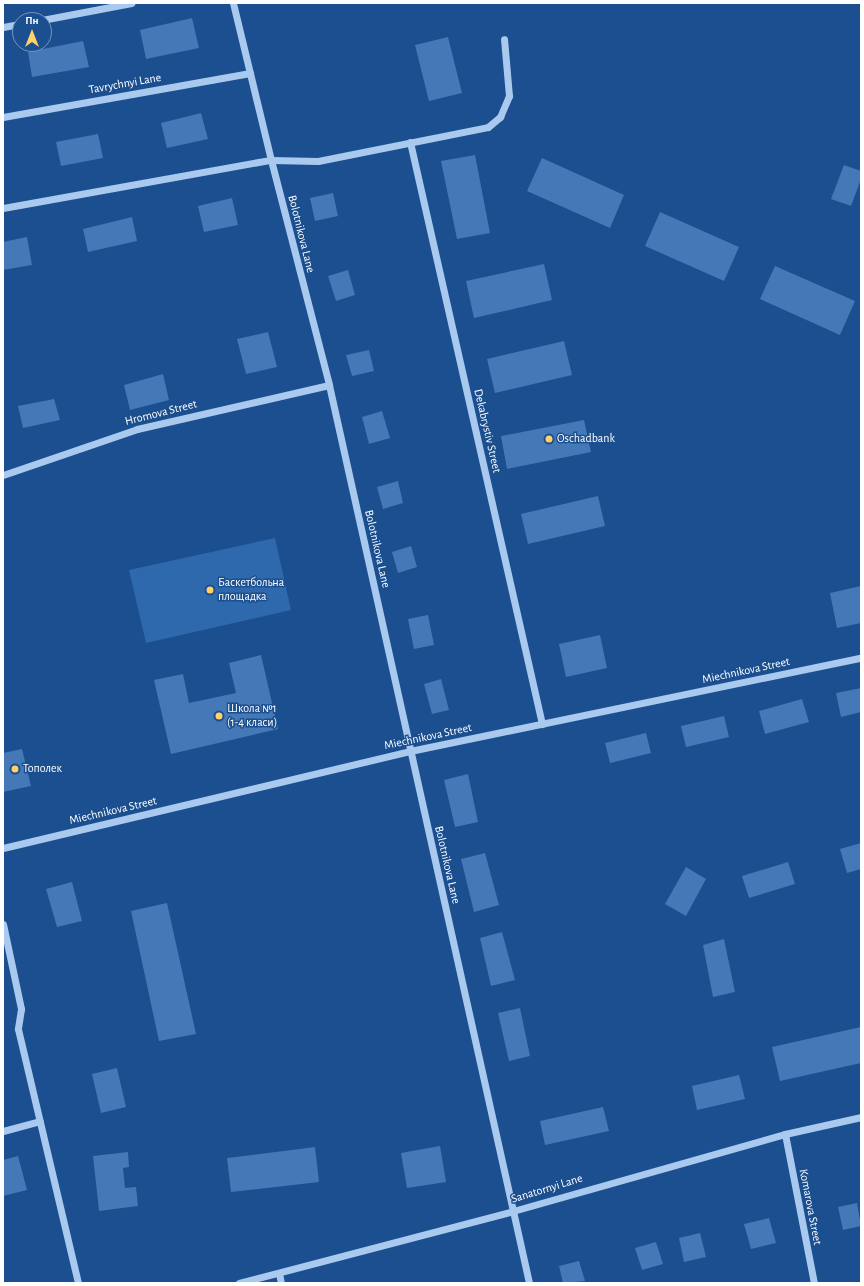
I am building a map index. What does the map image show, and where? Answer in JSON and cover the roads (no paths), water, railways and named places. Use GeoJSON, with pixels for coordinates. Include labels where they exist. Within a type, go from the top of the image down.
{"type":"FeatureCollection","features":[{"type":"Feature","properties":{"kind":"street"},"geometry":{"type":"LineString","coordinates":[[52,18],[131,3]]}},
{"type":"Feature","properties":{"kind":"street","name":"Bolotnikova Lane"},"geometry":{"type":"LineString","coordinates":[[233,3],[271,160],[329,385],[529,1283]]}},
{"type":"Feature","properties":{"kind":"street"},"geometry":{"type":"LineString","coordinates":[[3,208],[271,160],[318,161],[488,127],[500,117],[509,96],[504,39]]}},
{"type":"Feature","properties":{"kind":"street","name":"Tavrychnyi Lane"},"geometry":{"type":"LineString","coordinates":[[3,117],[250,73]]}},
{"type":"Feature","properties":{"kind":"street","name":"Dekabrystiv Street"},"geometry":{"type":"LineString","coordinates":[[410,142],[542,724]]}},
{"type":"Feature","properties":{"kind":"street","name":"Hromova Street"},"geometry":{"type":"LineString","coordinates":[[3,475],[137,429],[329,385]]}},
{"type":"Feature","properties":{"kind":"street","name":"Miechnikova Street"},"geometry":{"type":"LineString","coordinates":[[3,848],[410,751],[861,658]]}},
{"type":"Feature","properties":{"kind":"street"},"geometry":{"type":"LineString","coordinates":[[3,924],[21,1009],[18,1029],[78,1283]]}},
{"type":"Feature","properties":{"kind":"street","name":"Sanatornyi Lane"},"geometry":{"type":"LineString","coordinates":[[239,1283],[513,1211],[785,1134],[861,1117]]}},
{"type":"Feature","properties":{"kind":"street"},"geometry":{"type":"LineString","coordinates":[[3,1131],[40,1121]]}},
{"type":"Feature","properties":{"kind":"street","name":"Komarova Street"},"geometry":{"type":"LineString","coordinates":[[785,1134],[814,1283]]}},
{"type":"Feature","properties":{"kind":"street"},"geometry":{"type":"LineString","coordinates":[[279,1273],[281,1283]]}},
{"type":"Feature","properties":{"kind":"place","name":"Oschadbank"},"geometry":{"type":"Point","coordinates":[549,439]}},
{"type":"Feature","properties":{"kind":"place","name":"Баскетбольна площадка"},"geometry":{"type":"Point","coordinates":[210,590]}},
{"type":"Feature","properties":{"kind":"place","name":"Школа №1 (1-4 класи)"},"geometry":{"type":"Point","coordinates":[219,716]}},
{"type":"Feature","properties":{"kind":"place","name":"Тополек"},"geometry":{"type":"Point","coordinates":[15,769]}}]}
